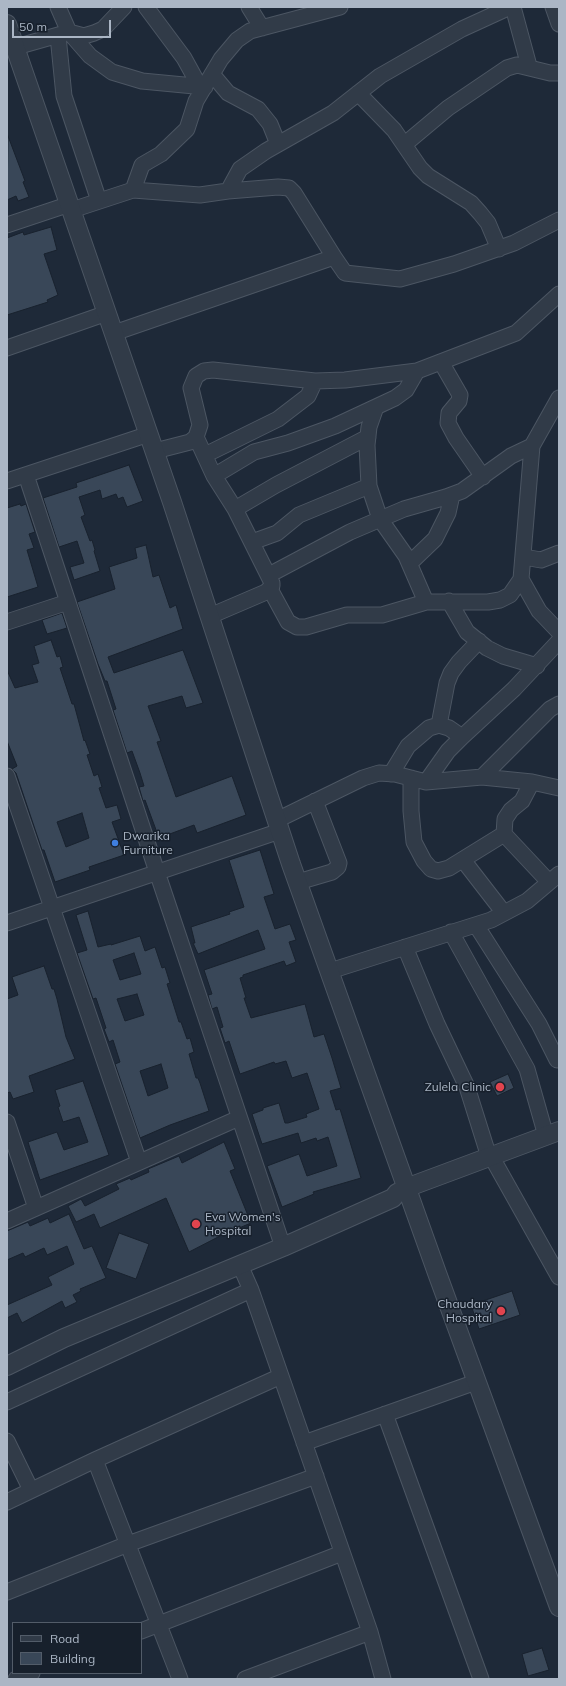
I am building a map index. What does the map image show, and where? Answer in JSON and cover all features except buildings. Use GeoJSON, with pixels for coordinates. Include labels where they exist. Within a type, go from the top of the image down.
{"type":"FeatureCollection","features":[{"type":"Feature","properties":{"kind":"street"},"geometry":{"type":"LineString","coordinates":[[58,7],[63,34],[64,96],[99,201]]}},
{"type":"Feature","properties":{"kind":"street"},"geometry":{"type":"LineString","coordinates":[[16,47],[63,34],[84,36],[94,33],[102,29],[124,7]]}},
{"type":"Feature","properties":{"kind":"street"},"geometry":{"type":"LineString","coordinates":[[146,7],[184,58],[205,82],[258,109],[270,124],[278,144]]}},
{"type":"Feature","properties":{"kind":"street"},"geometry":{"type":"LineString","coordinates":[[249,7],[262,28]]}},
{"type":"Feature","properties":{"kind":"street"},"geometry":{"type":"LineString","coordinates":[[228,191],[240,170],[278,144],[333,113],[380,76],[448,37],[510,7]]}},
{"type":"Feature","properties":{"kind":"street"},"geometry":{"type":"LineString","coordinates":[[513,7],[529,66]]}},
{"type":"Feature","properties":{"kind":"street"},"geometry":{"type":"LineString","coordinates":[[553,7],[559,24]]}},
{"type":"Feature","properties":{"kind":"street"},"geometry":{"type":"LineString","coordinates":[[133,190],[142,165],[161,154],[186,129],[196,101],[205,82],[236,40],[250,31],[337,8]]}},
{"type":"Feature","properties":{"kind":"street"},"geometry":{"type":"LineString","coordinates":[[7,24],[210,616],[278,825],[330,971],[403,1193],[476,1382],[559,1606]]}},
{"type":"Feature","properties":{"kind":"street"},"geometry":{"type":"LineString","coordinates":[[63,34],[112,72],[142,81],[205,82]]}},
{"type":"Feature","properties":{"kind":"street"},"geometry":{"type":"LineString","coordinates":[[405,144],[448,108],[497,74],[517,65],[529,66],[550,73],[559,73]]}},
{"type":"Feature","properties":{"kind":"street"},"geometry":{"type":"LineString","coordinates":[[358,93],[394,130],[405,144],[414,160],[428,176],[459,194],[471,203],[480,213],[488,223],[498,249]]}},
{"type":"Feature","properties":{"kind":"street"},"geometry":{"type":"LineString","coordinates":[[7,225],[71,207],[99,201],[133,190],[200,195],[278,186],[289,188],[294,193],[345,273],[400,279],[498,249],[514,243],[559,220]]}},
{"type":"Feature","properties":{"kind":"street"},"geometry":{"type":"LineString","coordinates":[[114,333],[334,257]]}},
{"type":"Feature","properties":{"kind":"street"},"geometry":{"type":"LineString","coordinates":[[154,451],[190,442],[196,437],[200,425],[191,388],[196,376],[204,371],[214,370],[315,381],[345,380],[417,371],[516,333],[559,294]]}},
{"type":"Feature","properties":{"kind":"street"},"geometry":{"type":"LineString","coordinates":[[7,348],[107,313]]}},
{"type":"Feature","properties":{"kind":"street"},"geometry":{"type":"LineString","coordinates":[[441,362],[460,395],[459,401],[449,413],[448,423],[456,438],[483,476]]}},
{"type":"Feature","properties":{"kind":"street"},"geometry":{"type":"LineString","coordinates":[[214,476],[254,452],[308,436],[395,398],[406,390],[417,371]]}},
{"type":"Feature","properties":{"kind":"street"},"geometry":{"type":"LineString","coordinates":[[205,455],[278,419],[308,396],[315,381]]}},
{"type":"Feature","properties":{"kind":"street"},"geometry":{"type":"LineString","coordinates":[[196,437],[214,476],[235,509],[252,542],[288,622],[297,627],[306,627],[347,615],[382,615],[426,602],[488,602],[500,600],[510,595],[521,579],[532,446],[559,398]]}},
{"type":"Feature","properties":{"kind":"street"},"geometry":{"type":"LineString","coordinates":[[376,407],[369,426],[368,437],[367,466],[369,486],[380,519],[410,563],[426,602]]}},
{"type":"Feature","properties":{"kind":"street"},"geometry":{"type":"LineString","coordinates":[[7,481],[148,434]]}},
{"type":"Feature","properties":{"kind":"street"},"geometry":{"type":"LineString","coordinates":[[235,509],[276,485],[368,437]]}},
{"type":"Feature","properties":{"kind":"street"},"geometry":{"type":"LineString","coordinates":[[210,616],[270,582],[311,552],[404,509],[462,491],[511,456],[532,446]]}},
{"type":"Feature","properties":{"kind":"street"},"geometry":{"type":"LineString","coordinates":[[26,475],[283,1247]]}},
{"type":"Feature","properties":{"kind":"street"},"geometry":{"type":"LineString","coordinates":[[252,542],[277,533],[299,515],[369,486]]}},
{"type":"Feature","properties":{"kind":"street"},"geometry":{"type":"LineString","coordinates":[[410,563],[435,539],[448,513],[452,495]]}},
{"type":"Feature","properties":{"kind":"street"},"geometry":{"type":"LineString","coordinates":[[524,557],[541,560],[559,553]]}},
{"type":"Feature","properties":{"kind":"street"},"geometry":{"type":"LineString","coordinates":[[521,579],[539,611],[559,632]]}},
{"type":"Feature","properties":{"kind":"street"},"geometry":{"type":"LineString","coordinates":[[449,601],[466,632],[503,656],[537,666]]}},
{"type":"Feature","properties":{"kind":"street"},"geometry":{"type":"LineString","coordinates":[[7,622],[68,602]]}},
{"type":"Feature","properties":{"kind":"street"},"geometry":{"type":"LineString","coordinates":[[426,782],[448,752],[462,737],[537,666],[559,640]]}},
{"type":"Feature","properties":{"kind":"street"},"geometry":{"type":"LineString","coordinates":[[439,725],[447,683],[451,673],[459,662],[479,641]]}},
{"type":"Feature","properties":{"kind":"street"},"geometry":{"type":"LineString","coordinates":[[482,777],[550,709],[559,704]]}},
{"type":"Feature","properties":{"kind":"street"},"geometry":{"type":"LineString","coordinates":[[391,774],[408,746],[429,728],[439,725],[449,728],[462,737]]}},
{"type":"Feature","properties":{"kind":"street"},"geometry":{"type":"LineString","coordinates":[[7,923],[157,872],[278,825],[315,801],[363,778],[380,773],[426,782],[482,777],[532,782],[559,788]]}},
{"type":"Feature","properties":{"kind":"street"},"geometry":{"type":"LineString","coordinates":[[7,776],[139,1162]]}},
{"type":"Feature","properties":{"kind":"street"},"geometry":{"type":"LineString","coordinates":[[411,778],[411,811],[414,842],[424,861],[431,869],[438,871],[449,868],[504,834]]}},
{"type":"Feature","properties":{"kind":"street"},"geometry":{"type":"LineString","coordinates":[[504,834],[505,819],[511,810],[522,802],[532,782]]}},
{"type":"Feature","properties":{"kind":"street"},"geometry":{"type":"LineString","coordinates":[[298,882],[332,872],[338,867],[339,863],[315,801]]}},
{"type":"Feature","properties":{"kind":"street"},"geometry":{"type":"LineString","coordinates":[[330,971],[490,920],[527,901],[554,878],[504,834]]}},
{"type":"Feature","properties":{"kind":"street"},"geometry":{"type":"LineString","coordinates":[[463,860],[504,913]]}},
{"type":"Feature","properties":{"kind":"street"},"geometry":{"type":"LineString","coordinates":[[476,924],[539,1024],[557,1060]]}},
{"type":"Feature","properties":{"kind":"street"},"geometry":{"type":"LineString","coordinates":[[7,1366],[64,1338],[283,1247],[403,1193],[555,1135],[524,1063],[451,932]]}},
{"type":"Feature","properties":{"kind":"street"},"geometry":{"type":"LineString","coordinates":[[405,947],[437,1024],[467,1087],[492,1160],[559,1277]]}},
{"type":"Feature","properties":{"kind":"street"},"geometry":{"type":"LineString","coordinates":[[7,1221],[239,1118]]}},
{"type":"Feature","properties":{"kind":"street"},"geometry":{"type":"LineString","coordinates":[[7,1122],[36,1208]]}},
{"type":"Feature","properties":{"kind":"street"},"geometry":{"type":"LineString","coordinates":[[240,1265],[251,1290],[370,1632],[383,1679]]}},
{"type":"Feature","properties":{"kind":"street"},"geometry":{"type":"LineString","coordinates":[[7,1402],[251,1290]]}},
{"type":"Feature","properties":{"kind":"street"},"geometry":{"type":"LineString","coordinates":[[7,1502],[95,1460],[281,1376]]}},
{"type":"Feature","properties":{"kind":"street"},"geometry":{"type":"LineString","coordinates":[[304,1443],[476,1382]]}},
{"type":"Feature","properties":{"kind":"street"},"geometry":{"type":"LineString","coordinates":[[385,1414],[481,1679]]}},
{"type":"Feature","properties":{"kind":"street"},"geometry":{"type":"LineString","coordinates":[[7,1441],[31,1490]]}},
{"type":"Feature","properties":{"kind":"street"},"geometry":{"type":"LineString","coordinates":[[95,1460],[180,1679]]}},
{"type":"Feature","properties":{"kind":"street"},"geometry":{"type":"LineString","coordinates":[[7,1592],[128,1544],[316,1476]]}},
{"type":"Feature","properties":{"kind":"street"},"geometry":{"type":"LineString","coordinates":[[142,1631],[342,1553]]}},
{"type":"Feature","properties":{"kind":"street"},"geometry":{"type":"LineString","coordinates":[[245,1679],[370,1632]]}},
{"type":"Feature","properties":{"kind":"street"},"geometry":{"type":"LineString","coordinates":[[16,1679],[29,1674]]}},
{"type":"Feature","properties":{"kind":"place","name":"Dwarika Furniture"},"geometry":{"type":"Point","coordinates":[115,843]}},
{"type":"Feature","properties":{"kind":"place","name":"Zulela Clinic"},"geometry":{"type":"Point","coordinates":[500,1087]}},
{"type":"Feature","properties":{"kind":"place","name":"Eva Women's Hospital"},"geometry":{"type":"Point","coordinates":[196,1224]}},
{"type":"Feature","properties":{"kind":"place","name":"Chaudary Hospital"},"geometry":{"type":"Point","coordinates":[501,1311]}}]}
